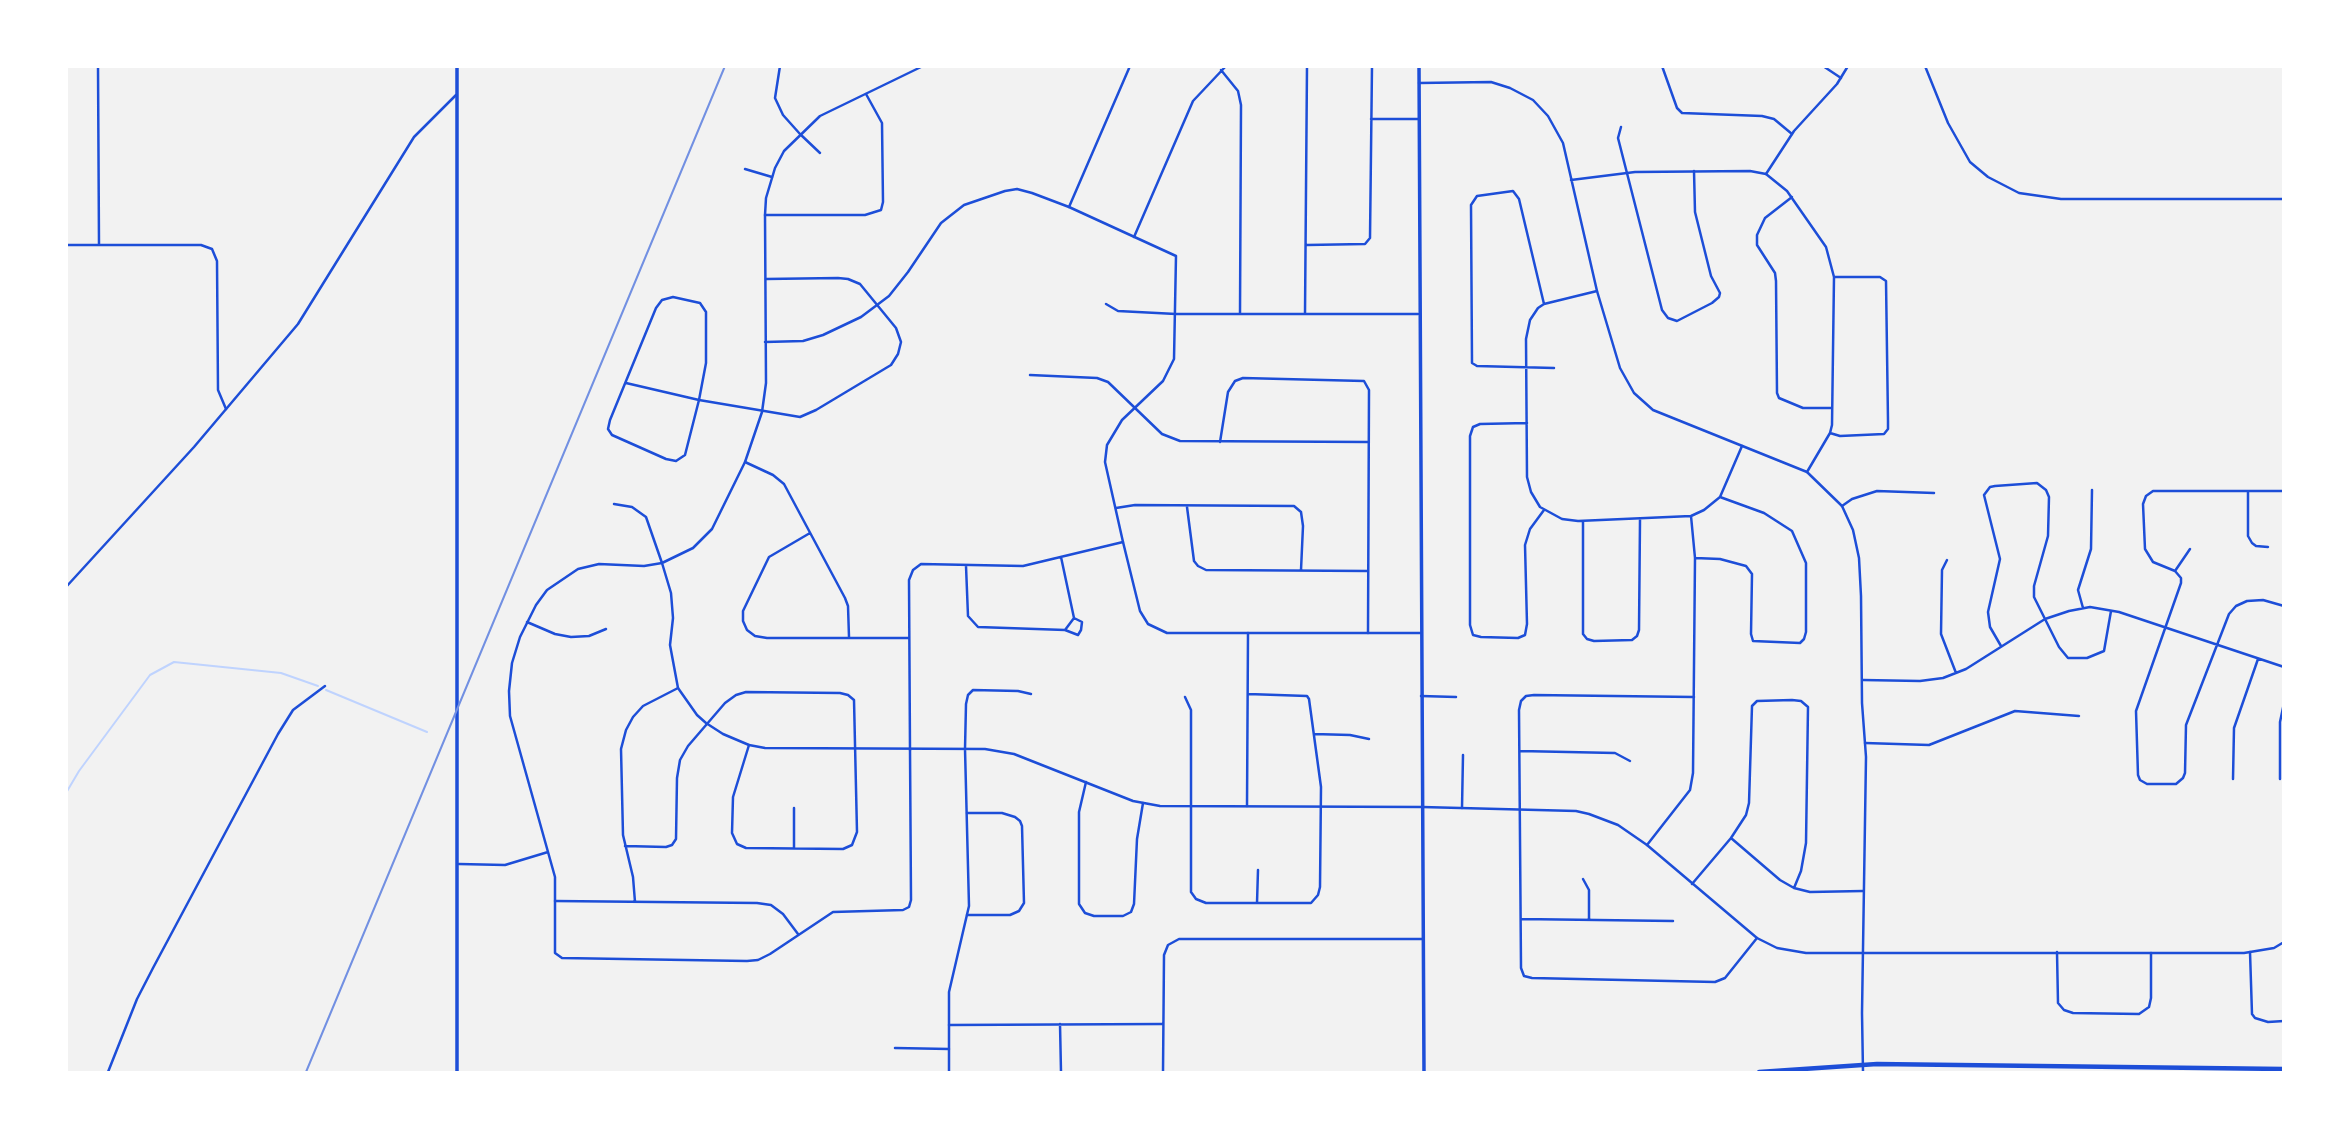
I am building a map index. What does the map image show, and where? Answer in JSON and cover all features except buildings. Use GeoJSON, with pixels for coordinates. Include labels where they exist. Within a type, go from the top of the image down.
{"type":"FeatureCollection","features":[{"type":"Feature","properties":{"kind":"highway"},"geometry":{"type":"LineString","coordinates":[[1759,1073],[1863,1065],[2284,1069]]}},
{"type":"Feature","properties":{"kind":"main road"},"geometry":{"type":"LineString","coordinates":[[457,66],[457,1073]]}},
{"type":"Feature","properties":{"kind":"main road"},"geometry":{"type":"LineString","coordinates":[[1419,66],[1418,314],[1424,1073]]}},
{"type":"Feature","properties":{"kind":"street"},"geometry":{"type":"LineString","coordinates":[[98,66],[99,245]]}},
{"type":"Feature","properties":{"kind":"street"},"geometry":{"type":"LineString","coordinates":[[780,66],[775,98],[783,115],[820,153]]}},
{"type":"Feature","properties":{"kind":"street"},"geometry":{"type":"LineString","coordinates":[[923,66],[820,116],[785,151],[772,177],[765,215],[766,383],[762,412],[745,462],[712,528],[693,548],[662,563],[643,566],[599,564],[578,569],[547,590],[527,622],[512,663],[510,716],[555,877],[555,953],[562,958],[758,960],[833,912],[903,910],[909,906],[909,580],[913,570],[921,565],[1023,566],[1123,542]]}},
{"type":"Feature","properties":{"kind":"street"},"geometry":{"type":"LineString","coordinates":[[1069,207],[1130,66]]}},
{"type":"Feature","properties":{"kind":"street"},"geometry":{"type":"LineString","coordinates":[[1134,237],[1193,101],[1226,66]]}},
{"type":"Feature","properties":{"kind":"street"},"geometry":{"type":"LineString","coordinates":[[1305,313],[1307,66]]}},
{"type":"Feature","properties":{"kind":"street"},"geometry":{"type":"LineString","coordinates":[[1307,245],[1365,244],[1370,238],[1372,66]]}},
{"type":"Feature","properties":{"kind":"street"},"geometry":{"type":"LineString","coordinates":[[1662,66],[1677,108],[1682,113],[1762,116],[1774,119],[1792,134]]}},
{"type":"Feature","properties":{"kind":"street"},"geometry":{"type":"LineString","coordinates":[[1823,66],[1842,78]]}},
{"type":"Feature","properties":{"kind":"street"},"geometry":{"type":"LineString","coordinates":[[1766,174],[1792,134],[1842,78],[1848,66]]}},
{"type":"Feature","properties":{"kind":"street"},"geometry":{"type":"LineString","coordinates":[[1926,66],[1948,123],[1970,162],[1988,177],[2019,193],[2039,198],[2061,199],[2284,199]]}},
{"type":"Feature","properties":{"kind":"street"},"geometry":{"type":"LineString","coordinates":[[1221,70],[1238,91],[1241,105],[1240,313]]}},
{"type":"Feature","properties":{"kind":"street"},"geometry":{"type":"LineString","coordinates":[[1419,83],[1491,82],[1533,100],[1548,116],[1563,143],[1597,290],[1620,368],[1634,393],[1653,410],[1807,472],[1842,506],[1853,530],[1859,558],[1865,743],[1863,1073]]}},
{"type":"Feature","properties":{"kind":"street"},"geometry":{"type":"LineString","coordinates":[[66,587],[226,409],[298,324],[414,137],[458,92]]}},
{"type":"Feature","properties":{"kind":"street"},"geometry":{"type":"LineString","coordinates":[[765,215],[865,215],[881,210],[882,123],[866,94]]}},
{"type":"Feature","properties":{"kind":"street"},"geometry":{"type":"LineString","coordinates":[[1371,119],[1419,119]]}},
{"type":"Feature","properties":{"kind":"street"},"geometry":{"type":"LineString","coordinates":[[1621,127],[1618,138],[1662,310],[1668,318],[1677,321],[1712,303],[1720,293],[1711,276],[1695,212],[1694,171]]}},
{"type":"Feature","properties":{"kind":"street"},"geometry":{"type":"LineString","coordinates":[[745,169],[772,177]]}},
{"type":"Feature","properties":{"kind":"street"},"geometry":{"type":"LineString","coordinates":[[1571,180],[1628,173],[1750,172],[1766,174],[1776,180],[1791,197],[1826,247],[1834,277],[1833,408],[1830,433],[1807,472]]}},
{"type":"Feature","properties":{"kind":"street"},"geometry":{"type":"LineString","coordinates":[[765,342],[803,341],[824,335],[861,317],[889,296],[941,223],[964,205],[1005,191],[1017,190],[1069,207],[1176,256],[1176,345],[1170,369],[1163,381],[1134,407],[1114,430],[1107,445],[1105,462],[1140,611],[1148,624],[1167,633],[1421,633]]}},
{"type":"Feature","properties":{"kind":"street"},"geometry":{"type":"LineString","coordinates":[[1544,304],[1519,199],[1513,191],[1477,196],[1471,205],[1472,363],[1477,366],[1554,368]]}},
{"type":"Feature","properties":{"kind":"street"},"geometry":{"type":"LineString","coordinates":[[1791,197],[1765,218],[1757,235],[1757,245],[1775,273],[1777,393],[1779,398],[1803,408],[1833,408]]}},
{"type":"Feature","properties":{"kind":"street"},"geometry":{"type":"LineString","coordinates":[[66,245],[201,245],[212,249],[217,261],[218,390],[226,409]]}},
{"type":"Feature","properties":{"kind":"street"},"geometry":{"type":"LineString","coordinates":[[1830,433],[1840,436],[1876,435],[1884,434],[1888,429],[1886,281],[1880,277],[1834,277]]}},
{"type":"Feature","properties":{"kind":"street"},"geometry":{"type":"LineString","coordinates":[[626,383],[699,400],[800,417],[891,365],[898,354],[901,342],[896,328],[860,284],[848,279],[766,279]]}},
{"type":"Feature","properties":{"kind":"street"},"geometry":{"type":"LineString","coordinates":[[1597,290],[1544,304],[1530,320],[1526,338],[1527,477],[1531,492],[1540,508],[1562,519],[1583,521],[1691,516],[1704,510],[1720,497],[1742,446]]}},
{"type":"Feature","properties":{"kind":"street"},"geometry":{"type":"LineString","coordinates":[[673,297],[700,303],[706,312],[706,363],[699,400],[685,455],[676,461],[612,435],[608,429],[662,300],[673,297]]}},
{"type":"Feature","properties":{"kind":"street"},"geometry":{"type":"LineString","coordinates":[[1106,304],[1118,310],[1176,314],[1418,314]]}},
{"type":"Feature","properties":{"kind":"street"},"geometry":{"type":"LineString","coordinates":[[1030,375],[1097,378],[1108,382],[1162,434],[1180,441],[1368,442]]}},
{"type":"Feature","properties":{"kind":"street"},"geometry":{"type":"LineString","coordinates":[[1220,442],[1231,386],[1243,378],[1364,381],[1369,390],[1368,633]]}},
{"type":"Feature","properties":{"kind":"street"},"geometry":{"type":"LineString","coordinates":[[1527,423],[1480,424],[1473,427],[1470,436],[1470,625],[1473,635],[1518,638],[1525,635],[1525,545],[1530,529],[1544,510]]}},
{"type":"Feature","properties":{"kind":"street"},"geometry":{"type":"LineString","coordinates":[[745,462],[784,484],[845,598],[848,606],[849,637]]}},
{"type":"Feature","properties":{"kind":"street"},"geometry":{"type":"LineString","coordinates":[[2001,646],[1990,627],[1987,612],[2000,559],[1984,495],[1990,488],[2037,483],[2046,490],[2049,497],[2048,536],[2034,591],[2059,647],[2068,658],[2087,658],[2104,651],[2111,611]]}},
{"type":"Feature","properties":{"kind":"street"},"geometry":{"type":"LineString","coordinates":[[2083,608],[2078,590],[2091,549],[2092,490]]}},
{"type":"Feature","properties":{"kind":"street"},"geometry":{"type":"LineString","coordinates":[[1842,506],[1852,499],[1877,491],[1934,493]]}},
{"type":"Feature","properties":{"kind":"street"},"geometry":{"type":"LineString","coordinates":[[2284,491],[2153,491],[2146,496],[2143,504],[2145,549],[2153,562],[2175,571],[2181,578],[2137,711],[2138,775],[2147,785],[2176,784],[2183,778],[2186,725],[2229,614],[2236,606],[2247,601],[2263,600],[2284,606]]}},
{"type":"Feature","properties":{"kind":"street"},"geometry":{"type":"LineString","coordinates":[[2248,491],[2248,536],[2256,546],[2269,547]]}},
{"type":"Feature","properties":{"kind":"street"},"geometry":{"type":"LineString","coordinates":[[1695,558],[1720,559],[1746,566],[1752,574],[1753,641],[1800,643],[1804,639],[1806,563],[1792,531],[1764,513],[1720,497]]}},
{"type":"Feature","properties":{"kind":"street"},"geometry":{"type":"LineString","coordinates":[[614,504],[632,507],[646,517],[671,593],[673,618],[670,645],[678,688],[706,723],[749,745],[765,748],[965,749],[1014,754],[1143,803],[1160,806],[1422,807],[1590,814],[1618,825],[1647,845],[1758,938],[1777,948],[1806,953],[2250,952],[2274,948],[2284,942]]}},
{"type":"Feature","properties":{"kind":"street"},"geometry":{"type":"LineString","coordinates":[[1116,509],[1135,505],[1294,506],[1301,512],[1303,526],[1301,570]]}},
{"type":"Feature","properties":{"kind":"street"},"geometry":{"type":"LineString","coordinates":[[1187,506],[1194,561],[1198,566],[1215,570],[1367,571]]}},
{"type":"Feature","properties":{"kind":"street"},"geometry":{"type":"LineString","coordinates":[[1647,845],[1690,790],[1695,558],[1691,516]]}},
{"type":"Feature","properties":{"kind":"street"},"geometry":{"type":"LineString","coordinates":[[1583,521],[1583,634],[1594,641],[1632,640],[1639,631],[1640,518]]}},
{"type":"Feature","properties":{"kind":"street"},"geometry":{"type":"LineString","coordinates":[[810,533],[769,557],[743,611],[747,630],[755,636],[909,638]]}},
{"type":"Feature","properties":{"kind":"street"},"geometry":{"type":"LineString","coordinates":[[2175,571],[2190,549]]}},
{"type":"Feature","properties":{"kind":"street"},"geometry":{"type":"LineString","coordinates":[[1061,557],[1074,618],[1065,630]]}},
{"type":"Feature","properties":{"kind":"street"},"geometry":{"type":"LineString","coordinates":[[1947,560],[1942,570],[1941,634],[1956,673]]}},
{"type":"Feature","properties":{"kind":"street"},"geometry":{"type":"LineString","coordinates":[[967,566],[968,616],[978,628],[1065,630],[1078,635],[1082,622],[1074,618]]}},
{"type":"Feature","properties":{"kind":"street"},"geometry":{"type":"LineString","coordinates":[[1863,680],[1920,681],[1943,678],[1956,673],[2045,619],[2083,608],[2111,611],[2166,627],[2284,667]]}},
{"type":"Feature","properties":{"kind":"street"},"geometry":{"type":"LineString","coordinates":[[527,622],[555,634],[571,637],[589,636],[606,629]]}},
{"type":"Feature","properties":{"kind":"street"},"geometry":{"type":"LineString","coordinates":[[1247,806],[1248,633]]}},
{"type":"Feature","properties":{"kind":"street"},"geometry":{"type":"LineString","coordinates":[[2233,779],[2234,728],[2258,659]]}},
{"type":"Feature","properties":{"kind":"street"},"geometry":{"type":"LineString","coordinates":[[108,1073],[137,999],[278,734],[293,710],[325,686]]}},
{"type":"Feature","properties":{"kind":"street"},"geometry":{"type":"LineString","coordinates":[[635,902],[633,877],[625,846],[621,749],[632,717],[643,706],[678,688]]}},
{"type":"Feature","properties":{"kind":"street"},"geometry":{"type":"LineString","coordinates":[[949,1073],[949,992],[969,906],[966,704],[968,695],[973,690],[1031,694]]}},
{"type":"Feature","properties":{"kind":"street"},"geometry":{"type":"LineString","coordinates":[[625,846],[666,847],[676,839],[677,778],[680,761],[688,746],[725,703],[746,692],[840,693],[854,700],[857,832],[852,845],[842,849],[746,848],[737,844],[733,839],[733,797],[749,745]]}},
{"type":"Feature","properties":{"kind":"street"},"geometry":{"type":"LineString","coordinates":[[1185,697],[1191,710],[1191,892],[1196,899],[1206,903],[1311,903],[1318,895],[1320,769],[1311,705],[1307,696],[1248,694]]}},
{"type":"Feature","properties":{"kind":"street"},"geometry":{"type":"LineString","coordinates":[[1421,696],[1456,697]]}},
{"type":"Feature","properties":{"kind":"street"},"geometry":{"type":"LineString","coordinates":[[1694,697],[1526,696],[1519,710],[1521,968],[1524,976],[1532,978],[1715,982],[1725,978],[1758,938]]}},
{"type":"Feature","properties":{"kind":"street"},"geometry":{"type":"LineString","coordinates":[[1692,884],[1740,826],[1749,803],[1752,706],[1757,701],[1801,701],[1808,707],[1806,843],[1801,871],[1794,888]]}},
{"type":"Feature","properties":{"kind":"street"},"geometry":{"type":"LineString","coordinates":[[2280,779],[2280,722],[2284,703]]}},
{"type":"Feature","properties":{"kind":"street"},"geometry":{"type":"LineString","coordinates":[[1865,743],[1929,745],[2015,711],[2079,716]]}},
{"type":"Feature","properties":{"kind":"street"},"geometry":{"type":"LineString","coordinates":[[1314,734],[1350,735],[1369,739]]}},
{"type":"Feature","properties":{"kind":"street"},"geometry":{"type":"LineString","coordinates":[[1520,751],[1615,753],[1630,761]]}},
{"type":"Feature","properties":{"kind":"street"},"geometry":{"type":"LineString","coordinates":[[1462,808],[1463,755]]}},
{"type":"Feature","properties":{"kind":"street"},"geometry":{"type":"LineString","coordinates":[[1087,782],[1079,812],[1079,904],[1085,913],[1094,916],[1123,916],[1131,912],[1134,904],[1137,839],[1143,803]]}},
{"type":"Feature","properties":{"kind":"street"},"geometry":{"type":"LineString","coordinates":[[794,808],[794,848]]}},
{"type":"Feature","properties":{"kind":"street"},"geometry":{"type":"LineString","coordinates":[[967,813],[1002,813],[1020,821],[1024,903],[1019,911],[1010,915],[967,915]]}},
{"type":"Feature","properties":{"kind":"street"},"geometry":{"type":"LineString","coordinates":[[1731,838],[1780,880],[1794,888],[1810,892],[1863,891]]}},
{"type":"Feature","properties":{"kind":"street"},"geometry":{"type":"LineString","coordinates":[[458,864],[505,865],[548,852]]}},
{"type":"Feature","properties":{"kind":"street"},"geometry":{"type":"LineString","coordinates":[[1257,903],[1258,870]]}},
{"type":"Feature","properties":{"kind":"street"},"geometry":{"type":"LineString","coordinates":[[1583,879],[1589,890],[1589,920]]}},
{"type":"Feature","properties":{"kind":"street"},"geometry":{"type":"LineString","coordinates":[[555,901],[757,903],[771,905],[783,914],[798,934]]}},
{"type":"Feature","properties":{"kind":"street"},"geometry":{"type":"LineString","coordinates":[[1521,919],[1673,920]]}},
{"type":"Feature","properties":{"kind":"street"},"geometry":{"type":"LineString","coordinates":[[1163,1073],[1164,955],[1168,945],[1179,939],[1423,939]]}},
{"type":"Feature","properties":{"kind":"street"},"geometry":{"type":"LineString","coordinates":[[2057,952],[2058,1003],[2064,1010],[2073,1013],[2139,1014],[2149,1007],[2151,998],[2151,953]]}},
{"type":"Feature","properties":{"kind":"street"},"geometry":{"type":"LineString","coordinates":[[2250,952],[2252,1014],[2255,1018],[2268,1022],[2284,1021]]}},
{"type":"Feature","properties":{"kind":"street"},"geometry":{"type":"LineString","coordinates":[[1060,1024],[1061,1073]]}},
{"type":"Feature","properties":{"kind":"street"},"geometry":{"type":"LineString","coordinates":[[948,1025],[1162,1024]]}},
{"type":"Feature","properties":{"kind":"street"},"geometry":{"type":"LineString","coordinates":[[895,1048],[949,1049]]}},
{"type":"Feature","properties":{"kind":"waterway"},"geometry":{"type":"LineString","coordinates":[[66,793],[79,771],[150,675],[174,662],[281,673],[318,686]]}},
{"type":"Feature","properties":{"kind":"waterway"},"geometry":{"type":"LineString","coordinates":[[326,690],[427,732]]}},
{"type":"Feature","properties":{"kind":"railway"},"geometry":{"type":"LineString","coordinates":[[306,1072],[725,66]]}}]}
